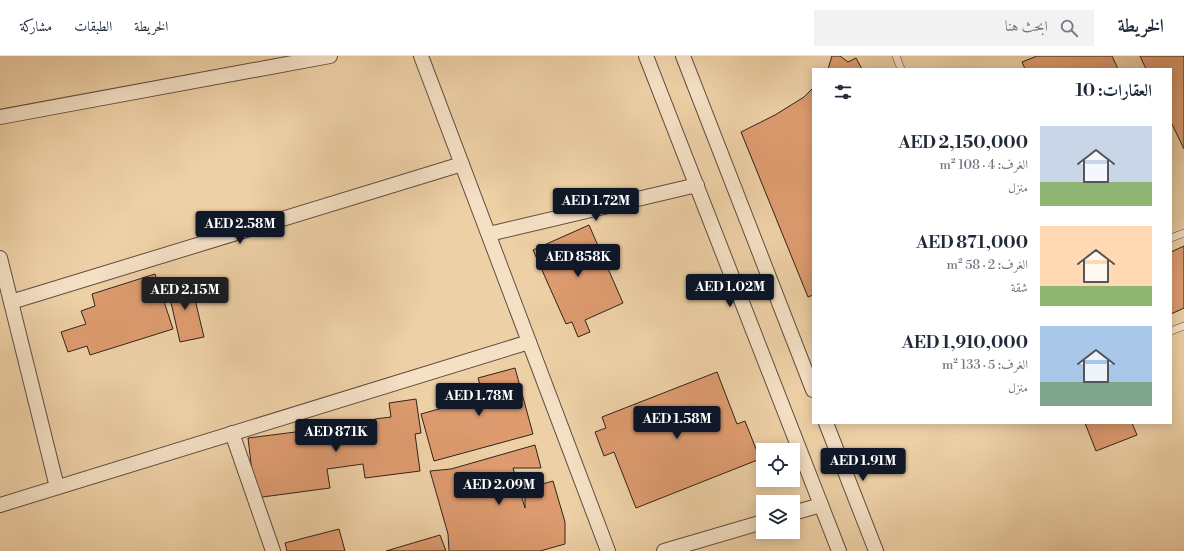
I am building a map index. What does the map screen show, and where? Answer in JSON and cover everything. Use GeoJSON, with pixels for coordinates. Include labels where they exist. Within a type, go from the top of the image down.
{"type":"FeatureCollection","features":[{"type":"Feature","properties":{"kind":"street"},"geometry":{"type":"LineString","coordinates":[[0,117],[330,56]]}},
{"type":"Feature","properties":{"kind":"street"},"geometry":{"type":"LineString","coordinates":[[421,56],[608,551]]}},
{"type":"Feature","properties":{"kind":"street"},"geometry":{"type":"LineString","coordinates":[[646,56],[839,551]]}},
{"type":"Feature","properties":{"kind":"street"},"geometry":{"type":"LineString","coordinates":[[683,56],[812,387]]}},
{"type":"Feature","properties":{"kind":"street"},"geometry":{"type":"LineString","coordinates":[[11,302],[462,164]]}},
{"type":"Feature","properties":{"kind":"street"},"geometry":{"type":"LineString","coordinates":[[488,234],[697,185]]}},
{"type":"Feature","properties":{"kind":"street"},"geometry":{"type":"LineString","coordinates":[[0,258],[57,487]]}},
{"type":"Feature","properties":{"kind":"street"},"geometry":{"type":"LineString","coordinates":[[0,504],[529,342]]}},
{"type":"Feature","properties":{"kind":"street"},"geometry":{"type":"LineString","coordinates":[[826,424],[876,551]]}},
{"type":"Feature","properties":{"kind":"street"},"geometry":{"type":"LineString","coordinates":[[232,433],[273,551]]}},
{"type":"Feature","properties":{"kind":"street"},"geometry":{"type":"LineString","coordinates":[[800,511],[821,504]]}},
{"type":"Feature","properties":{"kind":"street"},"geometry":{"type":"LineString","coordinates":[[664,551],[756,524]]}},
{"type":"Feature","properties":{"kind":"lane"},"geometry":{"type":"LineString","coordinates":[[896,56],[902,68]]}},
{"type":"Feature","properties":{"kind":"lane"},"geometry":{"type":"LineString","coordinates":[[1172,238],[1184,233]]}},
{"type":"Feature","properties":{"kind":"lane"},"geometry":{"type":"LineString","coordinates":[[1172,331],[1184,326]]}},
{"type":"Feature","properties":{"kind":"building"},"geometry":{"type":"Polygon","coordinates":[[[832,56],[840,56],[848,62],[856,58],[861,68],[828,68],[832,56]]]}},
{"type":"Feature","properties":{"kind":"building"},"geometry":{"type":"Polygon","coordinates":[[[1037,56],[1112,56],[1118,68],[1025,68],[1022,62],[1037,56]]]}},
{"type":"Feature","properties":{"kind":"building"},"geometry":{"type":"Polygon","coordinates":[[[1140,56],[1184,56],[1184,149],[1172,124],[1172,68],[1146,68],[1140,56]]]}},
{"type":"Feature","properties":{"kind":"building"},"geometry":{"type":"Polygon","coordinates":[[[812,89],[812,295],[808,297],[741,132],[775,115],[804,97],[812,89]]]}},
{"type":"Feature","properties":{"kind":"building"},"geometry":{"type":"Polygon","coordinates":[[[589,225],[623,303],[585,320],[590,332],[578,337],[572,322],[566,324],[533,250],[589,225]]]}},
{"type":"Feature","properties":{"kind":"building"},"geometry":{"type":"Polygon","coordinates":[[[1184,246],[1184,308],[1172,314],[1172,252],[1184,246]]]}},
{"type":"Feature","properties":{"kind":"building"},"geometry":{"type":"Polygon","coordinates":[[[155,274],[173,329],[90,355],[87,346],[68,352],[61,332],[86,324],[81,311],[95,306],[92,294],[155,274]]]}},
{"type":"Feature","properties":{"kind":"building"},"geometry":{"type":"Polygon","coordinates":[[[190,279],[204,337],[180,342],[167,285],[190,279]]]}},
{"type":"Feature","properties":{"kind":"building"},"geometry":{"type":"Polygon","coordinates":[[[515,368],[533,434],[434,461],[421,414],[453,405],[451,396],[481,388],[478,378],[515,368]]]}},
{"type":"Feature","properties":{"kind":"building"},"geometry":{"type":"Polygon","coordinates":[[[717,372],[737,424],[745,421],[756,449],[756,461],[636,508],[614,452],[604,456],[595,432],[606,428],[602,417],[717,372]]]}},
{"type":"Feature","properties":{"kind":"building"},"geometry":{"type":"Polygon","coordinates":[[[416,399],[421,433],[415,434],[420,471],[365,478],[363,464],[327,469],[330,488],[255,498],[248,438],[375,422],[375,419],[391,417],[389,403],[416,399]]]}},
{"type":"Feature","properties":{"kind":"building"},"geometry":{"type":"Polygon","coordinates":[[[1085,424],[1132,424],[1137,435],[1096,451],[1085,424]]]}},
{"type":"Feature","properties":{"kind":"building"},"geometry":{"type":"Polygon","coordinates":[[[535,445],[541,468],[513,468],[525,508],[525,474],[536,474],[539,485],[553,481],[565,522],[565,544],[540,551],[449,551],[448,534],[430,471],[451,469],[535,445]]]}},
{"type":"Feature","properties":{"kind":"building"},"geometry":{"type":"Polygon","coordinates":[[[339,529],[345,551],[287,551],[285,543],[339,529]]]}},
{"type":"Feature","properties":{"kind":"building"},"geometry":{"type":"Polygon","coordinates":[[[440,535],[446,551],[386,551],[440,535]]]}}]}
